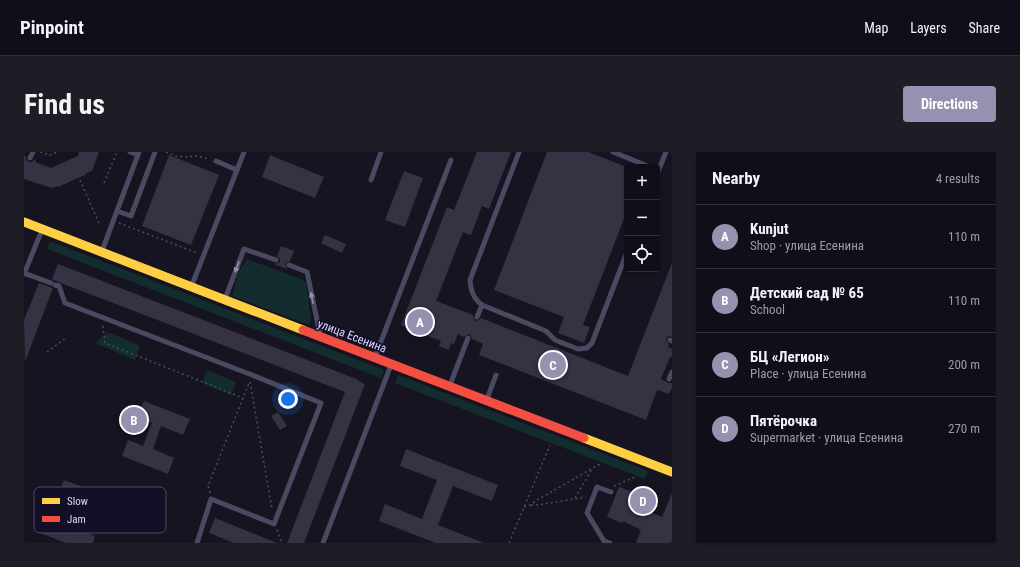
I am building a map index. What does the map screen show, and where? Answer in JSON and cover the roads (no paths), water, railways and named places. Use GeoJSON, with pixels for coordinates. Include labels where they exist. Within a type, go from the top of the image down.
{"type":"FeatureCollection","features":[{"type":"Feature","properties":{"kind":"street","name":"улица Есенина"},"geometry":{"type":"LineString","coordinates":[[24,222],[672,472]]}},
{"type":"Feature","properties":{"kind":"lane"},"geometry":{"type":"LineString","coordinates":[[30,158],[33,152]]}},
{"type":"Feature","properties":{"kind":"lane"},"geometry":{"type":"LineString","coordinates":[[102,252],[139,153],[130,152]]}},
{"type":"Feature","properties":{"kind":"lane"},"geometry":{"type":"LineString","coordinates":[[117,211],[131,216],[155,152]]}},
{"type":"Feature","properties":{"kind":"lane"},"geometry":{"type":"LineString","coordinates":[[191,287],[244,152]]}},
{"type":"Feature","properties":{"kind":"lane"},"geometry":{"type":"LineString","coordinates":[[371,180],[382,152]]}},
{"type":"Feature","properties":{"kind":"lane"},"geometry":{"type":"LineString","coordinates":[[519,152],[470,280],[471,290],[475,299],[482,305],[546,331],[555,340],[578,349],[587,348],[592,343],[624,260]]}},
{"type":"Feature","properties":{"kind":"lane"},"geometry":{"type":"LineString","coordinates":[[613,152],[643,164]]}},
{"type":"Feature","properties":{"kind":"lane"},"geometry":{"type":"LineString","coordinates":[[660,166],[666,152]]}},
{"type":"Feature","properties":{"kind":"lane"},"geometry":{"type":"LineString","coordinates":[[374,358],[451,160]]}},
{"type":"Feature","properties":{"kind":"lane"},"geometry":{"type":"LineString","coordinates":[[216,161],[237,170]]}},
{"type":"Feature","properties":{"kind":"lane"},"geometry":{"type":"LineString","coordinates":[[42,230],[24,274],[59,286],[65,303],[321,403],[274,524],[211,499],[197,543]]}},
{"type":"Feature","properties":{"kind":"lane"},"geometry":{"type":"LineString","coordinates":[[225,300],[244,249],[276,260]]}},
{"type":"Feature","properties":{"kind":"lane"},"geometry":{"type":"LineString","coordinates":[[289,265],[307,272],[320,337]]}},
{"type":"Feature","properties":{"kind":"lane"},"geometry":{"type":"LineString","coordinates":[[477,316],[482,305]]}},
{"type":"Feature","properties":{"kind":"lane"},"geometry":{"type":"LineString","coordinates":[[450,386],[468,338]]}},
{"type":"Feature","properties":{"kind":"lane"},"geometry":{"type":"LineString","coordinates":[[323,543],[391,364]]}},
{"type":"Feature","properties":{"kind":"lane"},"geometry":{"type":"LineString","coordinates":[[669,379],[672,372]]}},
{"type":"Feature","properties":{"kind":"lane"},"geometry":{"type":"LineString","coordinates":[[486,400],[496,375]]}},
{"type":"Feature","properties":{"kind":"lane"},"geometry":{"type":"LineString","coordinates":[[608,491],[597,487],[588,513],[604,541],[610,543]]}},
{"type":"Feature","properties":{"kind":"place","name":"Kunjut"},"geometry":{"type":"Point","coordinates":[420,322]}},
{"type":"Feature","properties":{"kind":"place","name":"БЦ «Легион»"},"geometry":{"type":"Point","coordinates":[553,365]}},
{"type":"Feature","properties":{"kind":"place","name":"Детский сад № 65"},"geometry":{"type":"Point","coordinates":[134,420]}},
{"type":"Feature","properties":{"kind":"place","name":"Пятёрочка"},"geometry":{"type":"Point","coordinates":[643,501]}}]}
